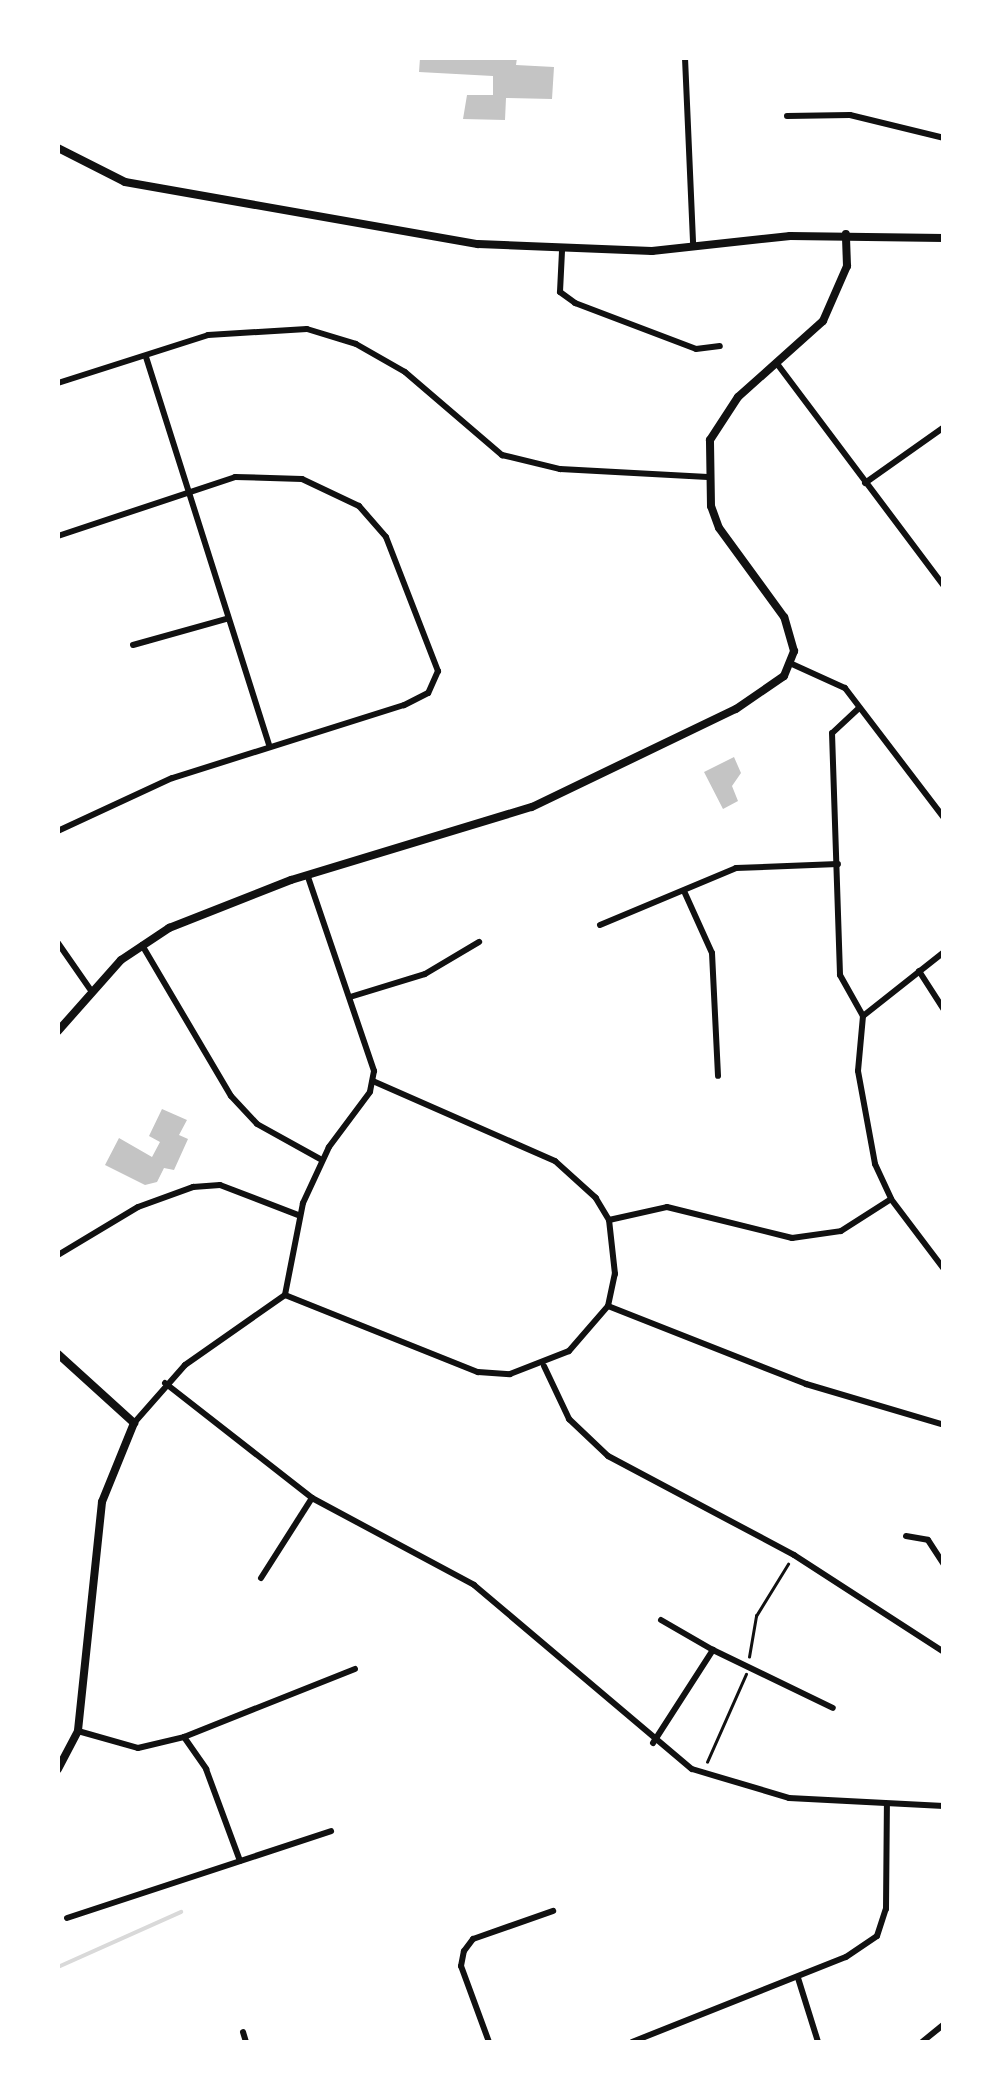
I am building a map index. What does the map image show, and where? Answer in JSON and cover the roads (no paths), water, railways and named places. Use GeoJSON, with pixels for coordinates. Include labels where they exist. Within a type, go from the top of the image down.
{"type":"FeatureCollection","features":[{"type":"Feature","properties":{"kind":"street"},"geometry":{"type":"LineString","coordinates":[[685,58],[694,244]]}},
{"type":"Feature","properties":{"kind":"street"},"geometry":{"type":"LineString","coordinates":[[787,116],[850,115],[944,138]]}},
{"type":"Feature","properties":{"kind":"street"},"geometry":{"type":"LineString","coordinates":[[58,148],[125,182],[478,244],[562,251],[652,251],[694,244],[846,234],[944,238]]}},
{"type":"Feature","properties":{"kind":"street"},"geometry":{"type":"LineString","coordinates":[[58,1031],[90,988],[142,944],[218,906],[476,828],[606,774],[770,690],[792,664],[784,617],[719,528],[708,478],[710,440],[721,417],[778,365],[839,294],[846,234]]}},
{"type":"Feature","properties":{"kind":"street"},"geometry":{"type":"LineString","coordinates":[[562,251],[560,292],[575,303],[696,349],[720,346]]}},
{"type":"Feature","properties":{"kind":"street"},"geometry":{"type":"LineString","coordinates":[[58,382],[208,336],[307,329],[356,344],[405,372],[502,455],[560,468],[708,478]]}},
{"type":"Feature","properties":{"kind":"street"},"geometry":{"type":"LineString","coordinates":[[146,357],[191,491],[226,619],[270,745]]}},
{"type":"Feature","properties":{"kind":"street"},"geometry":{"type":"LineString","coordinates":[[778,365],[944,586]]}},
{"type":"Feature","properties":{"kind":"street"},"geometry":{"type":"LineString","coordinates":[[865,483],[944,426]]}},
{"type":"Feature","properties":{"kind":"street"},"geometry":{"type":"LineString","coordinates":[[58,536],[191,491],[264,475],[302,479],[358,506],[386,537],[438,671],[428,693],[270,745],[86,813],[58,831]]}},
{"type":"Feature","properties":{"kind":"street"},"geometry":{"type":"LineString","coordinates":[[133,644],[226,619]]}},
{"type":"Feature","properties":{"kind":"street"},"geometry":{"type":"LineString","coordinates":[[792,664],[845,688],[944,818]]}},
{"type":"Feature","properties":{"kind":"street"},"geometry":{"type":"LineString","coordinates":[[858,709],[832,733],[840,976],[863,1016],[863,1123],[891,1200],[944,1269]]}},
{"type":"Feature","properties":{"kind":"street"},"geometry":{"type":"LineString","coordinates":[[600,924],[736,868],[838,864]]}},
{"type":"Feature","properties":{"kind":"street"},"geometry":{"type":"LineString","coordinates":[[58,1769],[78,1731],[102,1502],[134,1423],[165,1384],[236,1324],[285,1295],[299,1215],[322,1160],[373,1081],[350,997],[308,878]]}},
{"type":"Feature","properties":{"kind":"street"},"geometry":{"type":"LineString","coordinates":[[684,891],[712,952],[718,1076]]}},
{"type":"Feature","properties":{"kind":"street"},"geometry":{"type":"LineString","coordinates":[[350,997],[425,974],[479,942]]}},
{"type":"Feature","properties":{"kind":"street"},"geometry":{"type":"LineString","coordinates":[[58,943],[90,988]]}},
{"type":"Feature","properties":{"kind":"street"},"geometry":{"type":"LineString","coordinates":[[142,944],[231,1096],[256,1124],[322,1160]]}},
{"type":"Feature","properties":{"kind":"street"},"geometry":{"type":"LineString","coordinates":[[863,1016],[944,952]]}},
{"type":"Feature","properties":{"kind":"street"},"geometry":{"type":"LineString","coordinates":[[919,970],[944,1010]]}},
{"type":"Feature","properties":{"kind":"street"},"geometry":{"type":"LineString","coordinates":[[285,1295],[478,1372],[544,1366],[595,1327],[608,1306],[615,1274],[608,1220],[582,1180],[555,1161],[373,1081]]}},
{"type":"Feature","properties":{"kind":"street"},"geometry":{"type":"LineString","coordinates":[[58,1254],[152,1200],[193,1187],[220,1185],[299,1215]]}},
{"type":"Feature","properties":{"kind":"street"},"geometry":{"type":"LineString","coordinates":[[608,1220],[667,1208],[792,1238],[841,1231],[891,1200]]}},
{"type":"Feature","properties":{"kind":"street"},"geometry":{"type":"LineString","coordinates":[[608,1306],[806,1384],[944,1425]]}},
{"type":"Feature","properties":{"kind":"street"},"geometry":{"type":"LineString","coordinates":[[58,1354],[134,1423]]}},
{"type":"Feature","properties":{"kind":"street"},"geometry":{"type":"LineString","coordinates":[[544,1366],[569,1419],[608,1456],[794,1555],[944,1652]]}},
{"type":"Feature","properties":{"kind":"street"},"geometry":{"type":"LineString","coordinates":[[165,1384],[312,1498],[474,1585],[653,1743],[692,1769],[747,1790],[944,1806]]}},
{"type":"Feature","properties":{"kind":"street"},"geometry":{"type":"LineString","coordinates":[[261,1578],[312,1498]]}},
{"type":"Feature","properties":{"kind":"street"},"geometry":{"type":"LineString","coordinates":[[906,1536],[928,1540],[944,1564]]}},
{"type":"Feature","properties":{"kind":"street"},"geometry":{"type":"LineString","coordinates":[[661,1620],[713,1650],[833,1708]]}},
{"type":"Feature","properties":{"kind":"street"},"geometry":{"type":"LineString","coordinates":[[653,1743],[713,1650]]}},
{"type":"Feature","properties":{"kind":"street"},"geometry":{"type":"LineString","coordinates":[[78,1731],[138,1748],[184,1737],[355,1668]]}},
{"type":"Feature","properties":{"kind":"street"},"geometry":{"type":"LineString","coordinates":[[184,1737],[206,1769],[240,1861]]}},
{"type":"Feature","properties":{"kind":"street"},"geometry":{"type":"LineString","coordinates":[[632,2042],[798,1978],[877,1936],[886,1908],[887,1804]]}},
{"type":"Feature","properties":{"kind":"street"},"geometry":{"type":"LineString","coordinates":[[67,1918],[331,1831]]}},
{"type":"Feature","properties":{"kind":"street"},"geometry":{"type":"LineString","coordinates":[[489,2042],[461,1966],[464,1950],[473,1939],[553,1911]]}},
{"type":"Feature","properties":{"kind":"street"},"geometry":{"type":"LineString","coordinates":[[798,1978],[818,2042]]}},
{"type":"Feature","properties":{"kind":"street"},"geometry":{"type":"LineString","coordinates":[[922,2042],[944,2024]]}},
{"type":"Feature","properties":{"kind":"street"},"geometry":{"type":"LineString","coordinates":[[243,2032],[246,2042]]}},
{"type":"Feature","properties":{"kind":"waterway"},"geometry":{"type":"LineString","coordinates":[[58,1967],[181,1912]]}}]}
